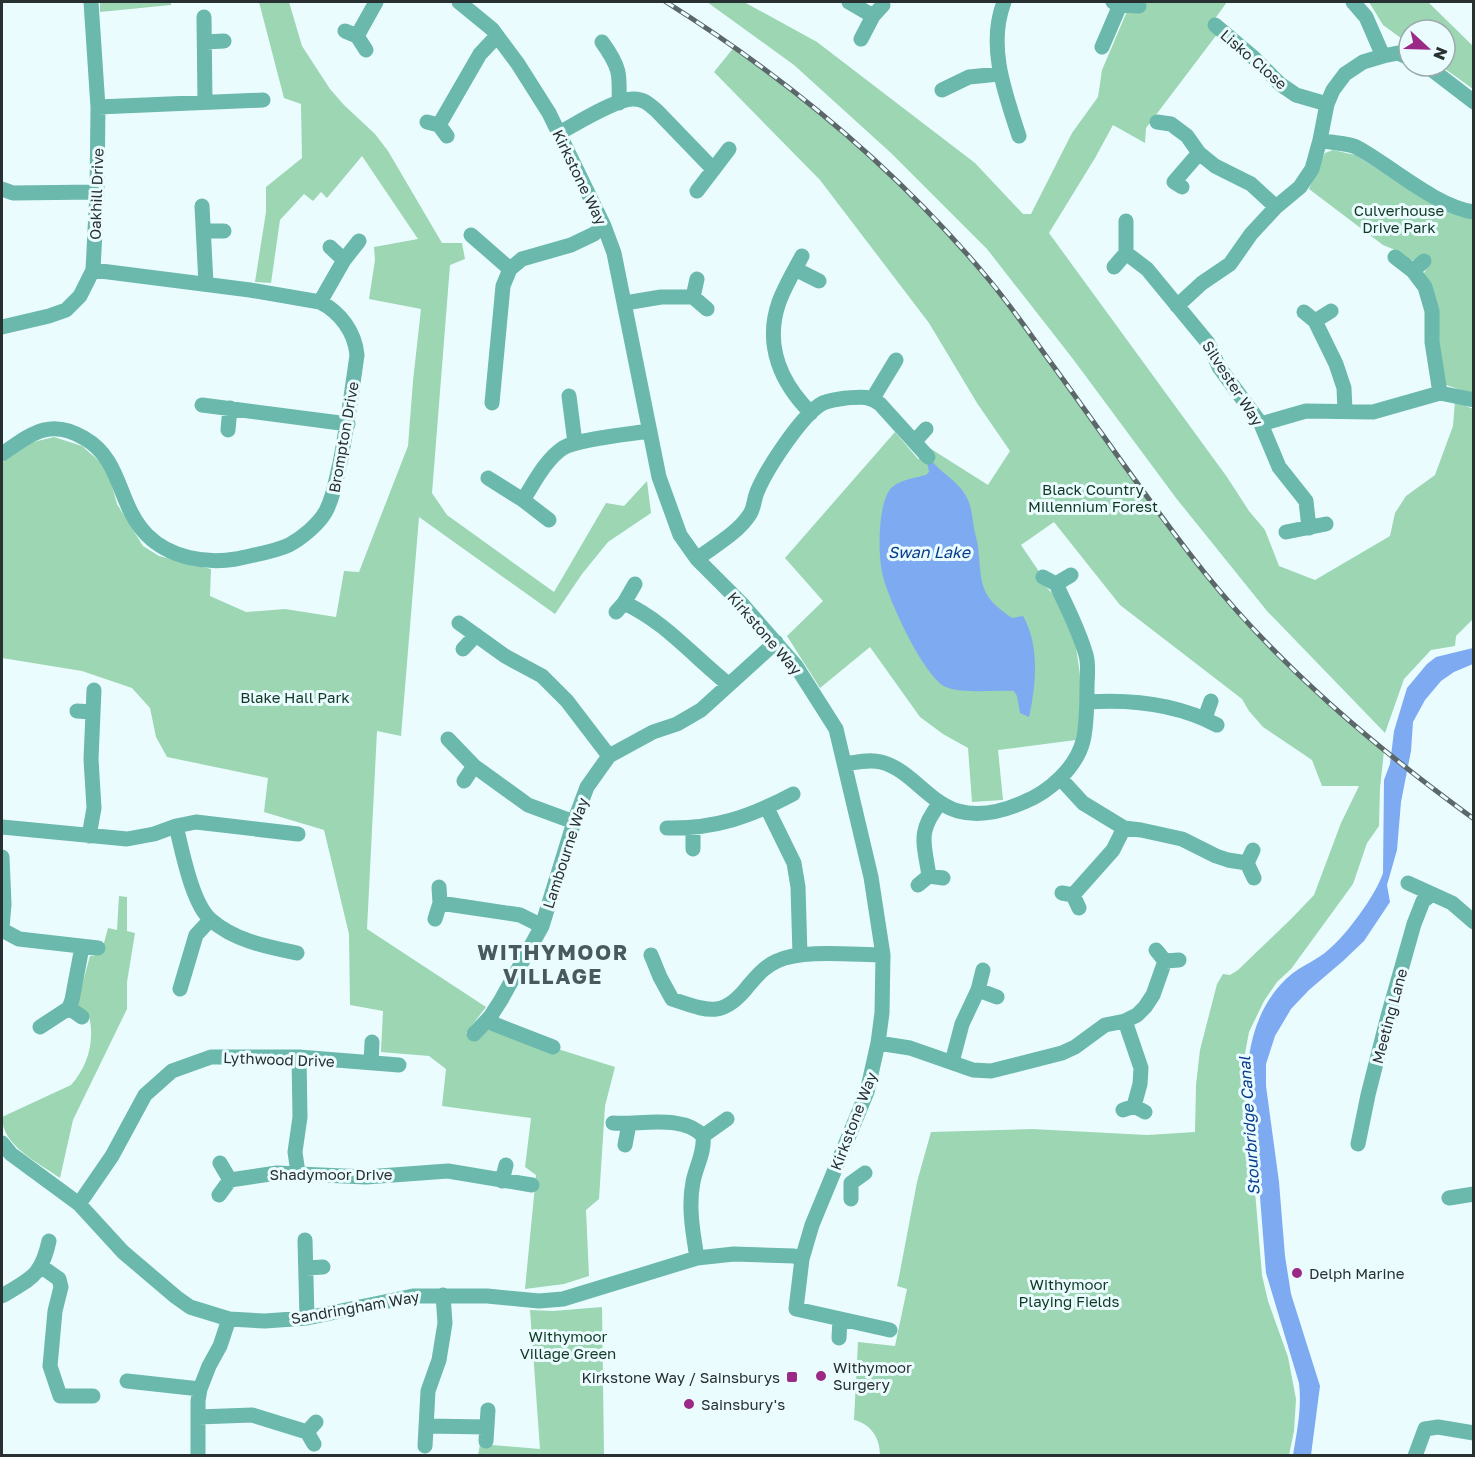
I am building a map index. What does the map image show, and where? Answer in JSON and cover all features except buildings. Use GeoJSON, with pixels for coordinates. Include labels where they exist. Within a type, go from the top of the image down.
{"type":"FeatureCollection","features":[{"type":"Feature","properties":{"kind":"street","name":"Oakhill Drive"},"geometry":{"type":"LineString","coordinates":[[2,327],[66,310],[80,296],[93,270],[98,192],[98,107],[91,2]]}},
{"type":"Feature","properties":{"kind":"street"},"geometry":{"type":"LineString","coordinates":[[366,50],[351,34],[376,2]]}},
{"type":"Feature","properties":{"kind":"street","name":"Kirkstone Way"},"geometry":{"type":"LineString","coordinates":[[459,2],[492,29],[524,74],[549,113],[604,226],[614,253],[625,303],[659,477],[680,535],[697,559],[796,666],[836,729],[871,877],[883,955],[882,1013],[867,1092],[812,1225],[802,1259],[796,1309],[840,1319]]}},
{"type":"Feature","properties":{"kind":"street"},"geometry":{"type":"LineString","coordinates":[[849,2],[878,10],[861,39]]}},
{"type":"Feature","properties":{"kind":"street"},"geometry":{"type":"LineString","coordinates":[[1004,2],[998,15],[999,74],[1019,136]]}},
{"type":"Feature","properties":{"kind":"street"},"geometry":{"type":"LineString","coordinates":[[1353,2],[1366,17],[1383,56]]}},
{"type":"Feature","properties":{"kind":"street"},"geometry":{"type":"LineString","coordinates":[[1102,47],[1115,3],[1139,6]]}},
{"type":"Feature","properties":{"kind":"street"},"geometry":{"type":"LineString","coordinates":[[204,17],[205,102]]}},
{"type":"Feature","properties":{"kind":"street","name":"Lisko Close"},"geometry":{"type":"LineString","coordinates":[[1215,25],[1247,51],[1280,84],[1296,95],[1327,104]]}},
{"type":"Feature","properties":{"kind":"street"},"geometry":{"type":"LineString","coordinates":[[437,128],[480,54],[497,36]]}},
{"type":"Feature","properties":{"kind":"street"},"geometry":{"type":"LineString","coordinates":[[205,42],[224,41]]}},
{"type":"Feature","properties":{"kind":"street"},"geometry":{"type":"LineString","coordinates":[[602,42],[614,58],[620,73],[619,103]]}},
{"type":"Feature","properties":{"kind":"street"},"geometry":{"type":"LineString","coordinates":[[1177,306],[1202,283],[1230,264],[1251,234],[1276,207],[1300,187],[1312,169],[1327,104],[1333,90],[1345,74],[1364,63],[1397,53]]}},
{"type":"Feature","properties":{"kind":"street"},"geometry":{"type":"LineString","coordinates":[[942,90],[969,77],[999,74]]}},
{"type":"Feature","properties":{"kind":"street"},"geometry":{"type":"LineString","coordinates":[[1442,78],[1468,98]]}},
{"type":"Feature","properties":{"kind":"street"},"geometry":{"type":"LineString","coordinates":[[559,133],[619,103],[631,99],[648,102],[713,169]]}},
{"type":"Feature","properties":{"kind":"street"},"geometry":{"type":"LineString","coordinates":[[98,107],[263,100]]}},
{"type":"Feature","properties":{"kind":"street"},"geometry":{"type":"LineString","coordinates":[[1157,122],[1171,124],[1187,136],[1199,153],[1215,166],[1251,184],[1276,207]]}},
{"type":"Feature","properties":{"kind":"street"},"geometry":{"type":"LineString","coordinates":[[1320,140],[1354,145],[1433,196],[1473,212]]}},
{"type":"Feature","properties":{"kind":"street"},"geometry":{"type":"LineString","coordinates":[[697,191],[729,149]]}},
{"type":"Feature","properties":{"kind":"street"},"geometry":{"type":"LineString","coordinates":[[1182,187],[1174,182],[1199,153]]}},
{"type":"Feature","properties":{"kind":"street"},"geometry":{"type":"LineString","coordinates":[[2,189],[14,193],[98,192]]}},
{"type":"Feature","properties":{"kind":"street"},"geometry":{"type":"LineString","coordinates":[[202,206],[207,284]]}},
{"type":"Feature","properties":{"kind":"street"},"geometry":{"type":"LineString","coordinates":[[1114,267],[1126,253],[1126,221]]}},
{"type":"Feature","properties":{"kind":"street"},"geometry":{"type":"LineString","coordinates":[[492,403],[502,387],[503,286],[510,269],[522,259],[571,245],[594,234],[604,226]]}},
{"type":"Feature","properties":{"kind":"street"},"geometry":{"type":"LineString","coordinates":[[204,231],[225,231]]}},
{"type":"Feature","properties":{"kind":"street"},"geometry":{"type":"LineString","coordinates":[[471,235],[510,269]]}},
{"type":"Feature","properties":{"kind":"street"},"geometry":{"type":"LineString","coordinates":[[93,270],[207,284],[320,302],[344,260],[359,241]]}},
{"type":"Feature","properties":{"kind":"street"},"geometry":{"type":"LineString","coordinates":[[330,247],[344,260]]}},
{"type":"Feature","properties":{"kind":"street","name":"Silvester Way"},"geometry":{"type":"LineString","coordinates":[[1126,253],[1147,269],[1208,343],[1219,367],[1261,424],[1279,467],[1306,501],[1309,528]]}},
{"type":"Feature","properties":{"kind":"street"},"geometry":{"type":"LineString","coordinates":[[1395,257],[1419,266],[1432,311],[1432,342],[1440,393]]}},
{"type":"Feature","properties":{"kind":"street"},"geometry":{"type":"LineString","coordinates":[[811,413],[789,387],[779,366],[775,344],[775,324],[778,305],[798,262],[819,281]]}},
{"type":"Feature","properties":{"kind":"street"},"geometry":{"type":"LineString","coordinates":[[693,297],[697,279]]}},
{"type":"Feature","properties":{"kind":"street"},"geometry":{"type":"LineString","coordinates":[[625,303],[661,297],[693,297],[707,309]]}},
{"type":"Feature","properties":{"kind":"street","name":"Brompton Drive"},"geometry":{"type":"LineString","coordinates":[[2,454],[34,432],[45,429],[60,429],[85,438],[106,457],[113,467],[136,522],[148,536],[168,550],[186,556],[206,561],[225,561],[289,545],[325,514],[332,497],[348,424],[357,355],[356,346],[348,328],[340,317],[320,302]]}},
{"type":"Feature","properties":{"kind":"street"},"geometry":{"type":"LineString","coordinates":[[1331,311],[1309,317],[1336,364],[1344,388],[1345,411]]}},
{"type":"Feature","properties":{"kind":"street"},"geometry":{"type":"LineString","coordinates":[[873,398],[896,360]]}},
{"type":"Feature","properties":{"kind":"street"},"geometry":{"type":"LineString","coordinates":[[1261,424],[1306,411],[1373,412],[1440,393],[1473,400]]}},
{"type":"Feature","properties":{"kind":"street"},"geometry":{"type":"LineString","coordinates":[[569,396],[575,443]]}},
{"type":"Feature","properties":{"kind":"street"},"geometry":{"type":"LineString","coordinates":[[697,559],[735,530],[751,513],[758,491],[780,453],[811,413],[823,403],[864,396],[873,398],[928,457]]}},
{"type":"Feature","properties":{"kind":"street"},"geometry":{"type":"LineString","coordinates":[[202,405],[348,424]]}},
{"type":"Feature","properties":{"kind":"street"},"geometry":{"type":"LineString","coordinates":[[228,430],[230,408]]}},
{"type":"Feature","properties":{"kind":"street"},"geometry":{"type":"LineString","coordinates":[[915,441],[926,429]]}},
{"type":"Feature","properties":{"kind":"street"},"geometry":{"type":"LineString","coordinates":[[523,500],[553,457],[563,448],[575,443],[650,431]]}},
{"type":"Feature","properties":{"kind":"street"},"geometry":{"type":"LineString","coordinates":[[488,478],[549,520]]}},
{"type":"Feature","properties":{"kind":"street"},"geometry":{"type":"LineString","coordinates":[[1286,532],[1326,524]]}},
{"type":"Feature","properties":{"kind":"street"},"geometry":{"type":"LineString","coordinates":[[845,764],[867,761],[883,762],[917,784],[940,803],[958,811],[981,814],[1002,810],[1033,798],[1060,778],[1082,744],[1087,702],[1087,657],[1049,580],[1071,575]]}},
{"type":"Feature","properties":{"kind":"street"},"geometry":{"type":"LineString","coordinates":[[635,584],[620,607],[667,629],[699,661],[728,684]]}},
{"type":"Feature","properties":{"kind":"street"},"geometry":{"type":"LineString","coordinates":[[459,623],[504,656],[542,676],[567,701],[609,756]]}},
{"type":"Feature","properties":{"kind":"street"},"geometry":{"type":"LineString","coordinates":[[463,649],[476,635]]}},
{"type":"Feature","properties":{"kind":"street","name":"Lambourne Way"},"geometry":{"type":"LineString","coordinates":[[474,1034],[490,1017],[517,974],[542,926],[587,787],[609,756],[701,710],[776,642]]}},
{"type":"Feature","properties":{"kind":"street"},"geometry":{"type":"LineString","coordinates":[[89,836],[94,808],[91,759],[94,690]]}},
{"type":"Feature","properties":{"kind":"street"},"geometry":{"type":"LineString","coordinates":[[1087,702],[1134,701],[1211,722],[1210,701]]}},
{"type":"Feature","properties":{"kind":"street"},"geometry":{"type":"LineString","coordinates":[[76,711],[92,712]]}},
{"type":"Feature","properties":{"kind":"street"},"geometry":{"type":"LineString","coordinates":[[448,739],[474,766],[528,805],[574,822]]}},
{"type":"Feature","properties":{"kind":"street"},"geometry":{"type":"LineString","coordinates":[[464,781],[474,766]]}},
{"type":"Feature","properties":{"kind":"street"},"geometry":{"type":"LineString","coordinates":[[1060,778],[1083,803],[1124,828],[1182,839],[1228,860],[1250,856],[1254,878]]}},
{"type":"Feature","properties":{"kind":"street"},"geometry":{"type":"LineString","coordinates":[[667,828],[693,829],[714,826],[767,808],[793,794]]}},
{"type":"Feature","properties":{"kind":"street"},"geometry":{"type":"LineString","coordinates":[[930,880],[923,830],[929,817],[940,803]]}},
{"type":"Feature","properties":{"kind":"street"},"geometry":{"type":"LineString","coordinates":[[767,808],[794,863],[798,887],[800,955]]}},
{"type":"Feature","properties":{"kind":"street"},"geometry":{"type":"LineString","coordinates":[[2,827],[127,839],[196,822],[272,824],[297,834]]}},
{"type":"Feature","properties":{"kind":"street"},"geometry":{"type":"LineString","coordinates":[[176,826],[187,869],[201,907],[210,920],[236,936],[267,947],[297,953]]}},
{"type":"Feature","properties":{"kind":"street"},"geometry":{"type":"LineString","coordinates":[[1071,898],[1113,850],[1124,828]]}},
{"type":"Feature","properties":{"kind":"street"},"geometry":{"type":"LineString","coordinates":[[693,829],[693,849]]}},
{"type":"Feature","properties":{"kind":"street"},"geometry":{"type":"LineString","coordinates":[[2,857],[4,904],[2,929],[19,939],[90,948],[69,1008],[40,1027]]}},
{"type":"Feature","properties":{"kind":"street"},"geometry":{"type":"LineString","coordinates":[[1408,883],[1452,903],[1473,922]]}},
{"type":"Feature","properties":{"kind":"street"},"geometry":{"type":"LineString","coordinates":[[435,919],[440,903],[439,887]]}},
{"type":"Feature","properties":{"kind":"street","name":"Meeting Lane"},"geometry":{"type":"LineString","coordinates":[[1358,1144],[1388,1016],[1414,924],[1423,901],[1432,894]]}},
{"type":"Feature","properties":{"kind":"street"},"geometry":{"type":"LineString","coordinates":[[440,903],[520,915],[542,926]]}},
{"type":"Feature","properties":{"kind":"street"},"geometry":{"type":"LineString","coordinates":[[180,989],[196,935],[210,920]]}},
{"type":"Feature","properties":{"kind":"street"},"geometry":{"type":"LineString","coordinates":[[651,955],[668,1006],[703,1010],[722,1009],[742,994],[761,970],[777,960],[800,955],[883,955]]}},
{"type":"Feature","properties":{"kind":"street"},"geometry":{"type":"LineString","coordinates":[[878,1043],[910,1048],[973,1070],[991,1071],[1062,1053],[1075,1047],[1105,1025],[1125,1021],[1137,1015],[1153,995],[1166,957]]}},
{"type":"Feature","properties":{"kind":"street"},"geometry":{"type":"LineString","coordinates":[[952,1062],[962,1024],[978,990],[983,970]]}},
{"type":"Feature","properties":{"kind":"street"},"geometry":{"type":"LineString","coordinates":[[978,990],[997,997]]}},
{"type":"Feature","properties":{"kind":"street"},"geometry":{"type":"LineString","coordinates":[[69,1008],[82,1017]]}},
{"type":"Feature","properties":{"kind":"street"},"geometry":{"type":"LineString","coordinates":[[490,1017],[494,1024],[554,1047]]}},
{"type":"Feature","properties":{"kind":"street"},"geometry":{"type":"LineString","coordinates":[[1125,1021],[1140,1068],[1140,1084],[1134,1109]]}},
{"type":"Feature","properties":{"kind":"street"},"geometry":{"type":"LineString","coordinates":[[371,1063],[372,1042]]}},
{"type":"Feature","properties":{"kind":"street","name":"Lythwood Drive"},"geometry":{"type":"LineString","coordinates":[[79,1204],[112,1156],[145,1095],[172,1071],[212,1057],[299,1057],[399,1065]]}},
{"type":"Feature","properties":{"kind":"street"},"geometry":{"type":"LineString","coordinates":[[298,1173],[295,1152],[300,1117],[299,1057]]}},
{"type":"Feature","properties":{"kind":"street"},"geometry":{"type":"LineString","coordinates":[[703,1136],[728,1119]]}},
{"type":"Feature","properties":{"kind":"street"},"geometry":{"type":"LineString","coordinates":[[613,1123],[647,1122],[690,1125],[703,1136],[704,1146],[698,1162],[692,1193],[691,1221],[697,1258]]}},
{"type":"Feature","properties":{"kind":"street"},"geometry":{"type":"LineString","coordinates":[[625,1145],[629,1124]]}},
{"type":"Feature","properties":{"kind":"street","name":"Sandringham Way"},"geometry":{"type":"LineString","coordinates":[[2,1143],[11,1154],[79,1204],[123,1252],[176,1298],[190,1307],[229,1319],[265,1321],[307,1317],[412,1296],[487,1296],[539,1301],[563,1299],[697,1258],[734,1254],[794,1256],[802,1259]]}},
{"type":"Feature","properties":{"kind":"street"},"geometry":{"type":"LineString","coordinates":[[219,1195],[230,1180],[220,1163]]}},
{"type":"Feature","properties":{"kind":"street"},"geometry":{"type":"LineString","coordinates":[[502,1181],[506,1165]]}},
{"type":"Feature","properties":{"kind":"street","name":"Shadymoor Drive"},"geometry":{"type":"LineString","coordinates":[[230,1180],[258,1174],[298,1173],[366,1177],[448,1171],[532,1185]]}},
{"type":"Feature","properties":{"kind":"street"},"geometry":{"type":"LineString","coordinates":[[851,1183],[865,1173]]}},
{"type":"Feature","properties":{"kind":"street"},"geometry":{"type":"LineString","coordinates":[[832,1174],[851,1183]]}},
{"type":"Feature","properties":{"kind":"street"},"geometry":{"type":"LineString","coordinates":[[851,1183],[851,1199]]}},
{"type":"Feature","properties":{"kind":"street"},"geometry":{"type":"LineString","coordinates":[[1449,1198],[1473,1194]]}},
{"type":"Feature","properties":{"kind":"street"},"geometry":{"type":"LineString","coordinates":[[305,1240],[307,1317]]}},
{"type":"Feature","properties":{"kind":"street"},"geometry":{"type":"LineString","coordinates":[[2,1296],[35,1276],[42,1267],[49,1241]]}},
{"type":"Feature","properties":{"kind":"street"},"geometry":{"type":"LineString","coordinates":[[42,1267],[55,1274],[61,1287],[55,1311],[50,1366],[60,1396],[93,1396]]}},
{"type":"Feature","properties":{"kind":"street"},"geometry":{"type":"LineString","coordinates":[[306,1268],[323,1267]]}},
{"type":"Feature","properties":{"kind":"street"},"geometry":{"type":"LineString","coordinates":[[425,1446],[428,1391],[439,1360],[445,1323],[443,1295]]}},
{"type":"Feature","properties":{"kind":"street"},"geometry":{"type":"LineString","coordinates":[[198,1455],[200,1389],[220,1346],[229,1319]]}},
{"type":"Feature","properties":{"kind":"street"},"geometry":{"type":"LineString","coordinates":[[839,1338],[840,1319],[891,1330]]}},
{"type":"Feature","properties":{"kind":"street"},"geometry":{"type":"LineString","coordinates":[[127,1381],[200,1389]]}},
{"type":"Feature","properties":{"kind":"street"},"geometry":{"type":"LineString","coordinates":[[426,1425],[487,1434],[488,1410]]}},
{"type":"Feature","properties":{"kind":"street"},"geometry":{"type":"LineString","coordinates":[[198,1417],[252,1415],[312,1433]]}},
{"type":"Feature","properties":{"kind":"street"},"geometry":{"type":"LineString","coordinates":[[1415,1455],[1425,1429],[1438,1427],[1473,1433]]}},
{"type":"Feature","properties":{"kind":"green space"},"geometry":{"type":"Polygon","coordinates":[[[100,2],[171,2],[171,5],[100,12],[100,2]]]}},
{"type":"Feature","properties":{"kind":"green space","name":"Blake Hall Park"},"geometry":{"type":"Polygon","coordinates":[[[259,2],[289,2],[302,46],[330,89],[375,134],[388,151],[442,243],[462,243],[465,259],[450,265],[432,493],[447,515],[554,592],[606,503],[624,506],[647,481],[651,513],[608,542],[582,574],[555,614],[419,517],[401,736],[377,731],[367,929],[486,1007],[466,1033],[474,1040],[488,1027],[615,1067],[605,1106],[599,1199],[586,1210],[589,1276],[564,1284],[525,1289],[536,1175],[525,1167],[531,1118],[442,1106],[446,1069],[429,1056],[381,1052],[383,1011],[350,1005],[349,934],[324,830],[264,812],[268,778],[167,757],[156,737],[150,708],[132,688],[82,671],[2,658],[2,463],[29,443],[54,437],[82,446],[107,468],[117,504],[143,546],[159,556],[211,569],[210,596],[246,612],[285,609],[336,617],[344,571],[359,572],[408,446],[421,309],[369,299],[375,260],[374,247],[418,239],[362,156],[327,198],[321,192],[313,201],[304,194],[280,220],[271,283],[255,282],[266,212],[266,187],[302,158],[301,104],[284,98],[259,2]]]}},
{"type":"Feature","properties":{"kind":"green space","name":"Black Country Millennium Forest"},"geometry":{"type":"Polygon","coordinates":[[[707,2],[744,2],[817,42],[975,163],[1023,214],[1031,214],[1072,133],[1098,97],[1102,70],[1131,2],[1227,2],[1209,27],[1218,33],[1146,128],[1145,143],[1113,125],[1049,233],[1265,530],[1279,566],[1315,580],[1390,536],[1395,513],[1406,496],[1435,475],[1453,426],[1455,401],[1473,409],[1473,619],[1456,636],[1455,646],[1431,650],[1404,679],[1385,733],[1267,611],[1176,498],[1073,359],[987,249],[891,153],[794,65],[707,2]]]}},
{"type":"Feature","properties":{"kind":"green space"},"geometry":{"type":"Polygon","coordinates":[[[1369,2],[1428,2],[1444,18],[1397,18],[1397,35],[1383,25],[1369,2]]]}},
{"type":"Feature","properties":{"kind":"green space"},"geometry":{"type":"Polygon","coordinates":[[[1457,30],[1473,46],[1473,89],[1457,78],[1457,30]]]}},
{"type":"Feature","properties":{"kind":"green space","name":"Withymoor Playing Fields"},"geometry":{"type":"Polygon","coordinates":[[[735,46],[857,145],[942,227],[1042,348],[1196,562],[1221,593],[1279,656],[1384,751],[1379,826],[1367,843],[1353,884],[1291,969],[1277,982],[1264,1001],[1249,1032],[1244,1059],[1262,1275],[1268,1301],[1288,1357],[1296,1399],[1294,1431],[1289,1455],[880,1455],[878,1443],[870,1428],[854,1420],[858,1342],[895,1346],[907,1289],[897,1286],[917,1182],[931,1132],[1032,1129],[1147,1135],[1195,1132],[1196,1085],[1200,1050],[1217,984],[1223,974],[1230,975],[1238,970],[1314,895],[1341,823],[1359,786],[1322,786],[1312,760],[1263,727],[1242,699],[1120,605],[1054,522],[1021,545],[1040,573],[1044,585],[1054,595],[1074,634],[1083,695],[1076,740],[998,750],[1003,800],[972,802],[968,748],[943,734],[920,717],[870,647],[820,688],[787,636],[823,601],[785,558],[895,432],[918,459],[928,457],[928,447],[988,485],[1010,451],[977,403],[929,323],[820,180],[714,72],[735,46]]]}},
{"type":"Feature","properties":{"kind":"green space","name":"Culverhouse Drive Park"},"geometry":{"type":"Polygon","coordinates":[[[1333,150],[1355,155],[1435,206],[1473,217],[1473,394],[1443,384],[1423,275],[1429,264],[1424,261],[1407,260],[1395,250],[1383,245],[1309,189],[1325,153],[1333,150]]]}},
{"type":"Feature","properties":{"kind":"green space"},"geometry":{"type":"Polygon","coordinates":[[[119,896],[127,897],[127,931],[135,933],[127,982],[127,1009],[73,1120],[60,1178],[32,1160],[15,1145],[8,1137],[2,1117],[71,1085],[82,1070],[89,1053],[91,1025],[89,1016],[76,1007],[90,956],[101,954],[108,928],[117,930],[119,896]]]}},
{"type":"Feature","properties":{"kind":"green space","name":"Withymoor Village Green"},"geometry":{"type":"Polygon","coordinates":[[[602,1307],[604,1455],[478,1456],[480,1444],[540,1449],[530,1310],[553,1311],[602,1307]]]}},
{"type":"Feature","properties":{"kind":"water","name":"Swan Lake"},"geometry":{"type":"Polygon","coordinates":[[[931,460],[959,486],[968,500],[987,595],[1012,618],[1023,616],[1028,627],[1035,666],[1029,717],[1020,713],[1014,691],[953,689],[937,680],[907,635],[885,583],[880,553],[880,530],[885,499],[896,484],[926,475],[929,472],[927,462],[931,460]]]}},
{"type":"Feature","properties":{"kind":"water"},"geometry":{"type":"Polygon","coordinates":[[[1473,648],[1473,664],[1454,672],[1441,681],[1425,700],[1413,722],[1411,751],[1401,802],[1397,850],[1387,885],[1390,902],[1364,941],[1291,1009],[1275,1036],[1266,1064],[1266,1086],[1291,1294],[1320,1386],[1311,1455],[1293,1455],[1300,1392],[1266,1273],[1249,1057],[1251,1045],[1263,1011],[1276,990],[1293,973],[1334,945],[1359,915],[1383,873],[1384,780],[1390,764],[1394,731],[1407,688],[1436,657],[1473,648]]]}},
{"type":"Feature","properties":{"kind":"railway"},"geometry":{"type":"LineString","coordinates":[[666,2],[711,31],[797,94],[839,128],[918,201],[1005,299],[1163,519],[1233,607],[1264,641],[1330,704],[1437,792],[1474,819]]}},
{"type":"Feature","properties":{"kind":"place","name":"Delph Marine"},"geometry":{"type":"Point","coordinates":[1297,1273]}},
{"type":"Feature","properties":{"kind":"place","name":"Withymoor Surgery"},"geometry":{"type":"Point","coordinates":[821,1376]}},
{"type":"Feature","properties":{"kind":"place","name":"Kirkstone Way / Sainsburys"},"geometry":{"type":"Point","coordinates":[792,1377]}},
{"type":"Feature","properties":{"kind":"place","name":"Sainsbury's"},"geometry":{"type":"Point","coordinates":[689,1404]}},
{"type":"Feature","properties":{"kind":"district","name":"WITHYMOOR VILLAGE"},"geometry":{"type":"Point","coordinates":[553,964]}},
{"type":"Feature","properties":{"kind":"water label","name":"Stourbridge Canal"},"geometry":{"type":"Point","coordinates":[1249,1126]}}]}
